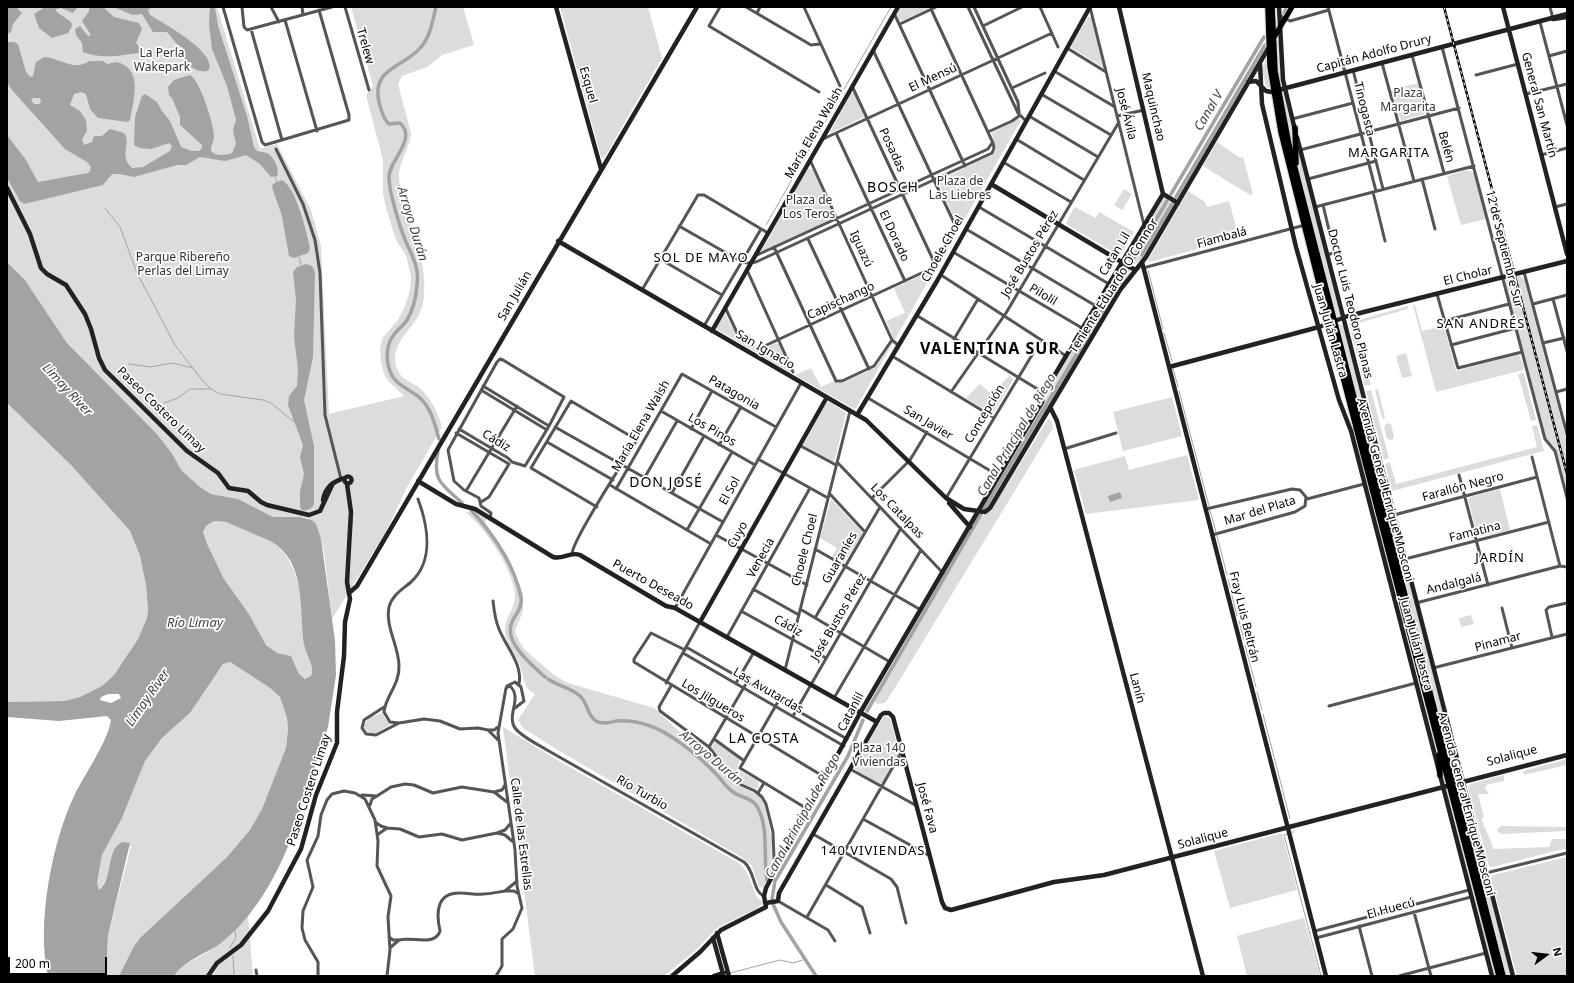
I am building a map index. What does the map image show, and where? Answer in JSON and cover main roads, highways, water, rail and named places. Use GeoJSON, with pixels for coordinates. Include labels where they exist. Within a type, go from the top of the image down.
{"type":"FeatureCollection","features":[{"type":"Feature","properties":{"kind":"highway","name":"Avenida General Enrique Mosconi"},"geometry":{"type":"LineString","coordinates":[[1268,7],[1269,47],[1282,138],[1393,548],[1499,976]]}},
{"type":"Feature","properties":{"kind":"highway","name":"Avenida General Enrique Mosconi"},"geometry":{"type":"LineString","coordinates":[[1272,7],[1272,40],[1276,91],[1332,322],[1437,736],[1452,784],[1503,976]]}},
{"type":"Feature","properties":{"kind":"highway"},"geometry":{"type":"LineString","coordinates":[[1295,128],[1297,179]]}},
{"type":"Feature","properties":{"kind":"highway"},"geometry":{"type":"LineString","coordinates":[[1385,481],[1393,548]]}},
{"type":"Feature","properties":{"kind":"highway"},"geometry":{"type":"LineString","coordinates":[[1437,736],[1440,774]]}},
{"type":"Feature","properties":{"kind":"main road","name":"Teniente Eduardo O'Connor"},"geometry":{"type":"LineString","coordinates":[[1269,47],[1292,7]]}},
{"type":"Feature","properties":{"kind":"water"},"geometry":{"type":"Polygon","coordinates":[[[7,7],[17,8],[22,13],[13,24],[11,32],[7,34],[7,7]]]}},
{"type":"Feature","properties":{"kind":"water"},"geometry":{"type":"Polygon","coordinates":[[[45,7],[78,7],[73,13],[61,8],[56,9],[57,12],[71,22],[72,26],[68,33],[52,38],[39,28],[34,14],[45,7]]]}},
{"type":"Feature","properties":{"kind":"water"},"geometry":{"type":"Polygon","coordinates":[[[89,7],[103,7],[114,17],[139,23],[142,29],[136,43],[143,52],[97,56],[83,52],[82,43],[76,35],[75,29],[80,26],[88,36],[91,35],[82,21],[89,11],[89,7]]]}},
{"type":"Feature","properties":{"kind":"water"},"geometry":{"type":"Polygon","coordinates":[[[113,7],[152,7],[148,10],[150,15],[187,39],[205,55],[209,63],[209,70],[202,71],[194,69],[188,64],[185,60],[183,48],[176,43],[167,32],[153,32],[142,14],[133,15],[113,7]]]}},
{"type":"Feature","properties":{"kind":"water"},"geometry":{"type":"Polygon","coordinates":[[[210,7],[215,8],[218,26],[247,116],[254,147],[257,151],[267,153],[272,157],[278,170],[277,176],[271,177],[260,164],[246,155],[225,161],[200,157],[186,165],[177,165],[134,177],[112,174],[103,185],[24,204],[20,201],[7,178],[7,135],[26,160],[38,182],[88,173],[91,167],[87,162],[65,149],[12,90],[7,82],[7,42],[14,42],[18,44],[26,72],[30,77],[33,76],[36,62],[44,57],[72,65],[83,64],[89,61],[103,61],[107,64],[118,62],[127,67],[132,73],[135,88],[130,120],[128,122],[98,118],[90,109],[86,94],[81,92],[74,94],[70,105],[80,111],[86,120],[87,131],[82,139],[84,145],[92,142],[94,136],[102,136],[110,129],[124,133],[127,142],[125,154],[126,159],[132,168],[143,167],[170,151],[172,146],[169,143],[151,149],[140,148],[134,145],[135,117],[142,96],[145,94],[157,102],[170,121],[181,147],[192,151],[199,151],[202,148],[202,145],[180,125],[180,117],[172,98],[169,95],[168,87],[174,80],[190,75],[198,85],[206,103],[212,123],[214,140],[211,151],[218,155],[232,153],[236,144],[233,130],[236,120],[227,86],[212,49],[209,24],[210,7]],[[33,98],[31,100],[34,104],[39,104],[41,102],[40,98],[33,98]]]}},
{"type":"Feature","properties":{"kind":"water"},"geometry":{"type":"Polygon","coordinates":[[[282,180],[292,191],[304,222],[310,248],[308,253],[294,258],[289,256],[282,216],[272,187],[273,184],[282,180]]]}},
{"type":"Feature","properties":{"kind":"water","name":"Río Limay"},"geometry":{"type":"Polygon","coordinates":[[[7,262],[25,280],[67,343],[156,433],[171,452],[182,471],[200,487],[211,494],[238,499],[273,517],[300,517],[312,520],[316,524],[321,539],[335,641],[336,675],[328,727],[289,844],[270,884],[243,922],[221,943],[190,961],[174,976],[119,976],[134,946],[141,937],[227,857],[250,830],[262,809],[286,748],[288,729],[287,718],[280,697],[270,688],[230,662],[223,664],[190,713],[162,738],[145,761],[122,818],[102,855],[97,883],[99,890],[107,879],[113,852],[122,842],[130,843],[108,935],[106,976],[48,976],[44,933],[45,908],[53,859],[59,835],[67,813],[75,794],[106,738],[111,720],[107,716],[59,721],[7,717],[7,702],[65,701],[80,697],[102,686],[114,675],[138,639],[147,618],[148,610],[146,585],[140,556],[130,531],[71,465],[7,403],[7,262]],[[214,521],[206,526],[203,532],[224,579],[249,614],[266,645],[277,653],[291,656],[299,674],[305,679],[311,676],[312,668],[304,644],[299,587],[296,573],[290,561],[282,550],[270,541],[226,522],[214,521]],[[108,694],[101,697],[100,700],[111,703],[121,698],[119,694],[108,694]]]}},
{"type":"Feature","properties":{"kind":"water"},"geometry":{"type":"Polygon","coordinates":[[[306,264],[312,266],[315,272],[313,357],[304,400],[314,446],[314,504],[307,510],[302,510],[300,507],[300,492],[304,474],[300,457],[303,445],[288,405],[289,396],[297,386],[298,369],[294,337],[296,299],[293,272],[297,267],[306,264]]]}},
{"type":"Feature","properties":{"kind":"water"},"geometry":{"type":"Polygon","coordinates":[[[1120,492],[1122,498],[1110,502],[1108,496],[1120,492]]]}},
{"type":"Feature","properties":{"kind":"waterway","name":"Arroyo Durán"},"geometry":{"type":"LineString","coordinates":[[436,7],[431,28],[424,43],[414,54],[383,76],[379,83],[378,93],[383,116],[389,124],[400,123],[405,129],[406,136],[404,143],[390,171],[389,184],[397,216],[414,260],[418,278],[413,308],[407,320],[389,344],[387,353],[388,363],[392,376],[399,384],[425,403],[433,418],[439,439]]}},
{"type":"Feature","properties":{"kind":"waterway"},"geometry":{"type":"LineString","coordinates":[[766,225],[891,7]]}},
{"type":"Feature","properties":{"kind":"waterway","name":"Canal Principal de Riego"},"geometry":{"type":"LineString","coordinates":[[1284,13],[1287,7]]}},
{"type":"Feature","properties":{"kind":"waterway","name":"Canal V"},"geometry":{"type":"LineString","coordinates":[[1171,194],[1264,37]]}},
{"type":"Feature","properties":{"kind":"waterway","name":"Canal Principal de Riego"},"geometry":{"type":"LineString","coordinates":[[1176,197],[1265,45]]}},
{"type":"Feature","properties":{"kind":"waterway"},"geometry":{"type":"LineString","coordinates":[[275,176],[277,183]]}},
{"type":"Feature","properties":{"kind":"waterway","name":"Canal V"},"geometry":{"type":"LineString","coordinates":[[1130,264],[1167,201]]}},
{"type":"Feature","properties":{"kind":"waterway","name":"Canal Principal de Riego"},"geometry":{"type":"LineString","coordinates":[[1142,255],[1172,204]]}},
{"type":"Feature","properties":{"kind":"waterway"},"geometry":{"type":"LineString","coordinates":[[105,208],[120,227],[137,273],[175,345],[202,380],[211,389],[220,394],[263,400],[271,403],[294,422]]}},
{"type":"Feature","properties":{"kind":"waterway"},"geometry":{"type":"LineString","coordinates":[[299,257],[301,265]]}},
{"type":"Feature","properties":{"kind":"waterway","name":"Canal Principal de Riego"},"geometry":{"type":"LineString","coordinates":[[984,509],[1128,268]]}},
{"type":"Feature","properties":{"kind":"waterway"},"geometry":{"type":"LineString","coordinates":[[1148,270],[1163,329]]}},
{"type":"Feature","properties":{"kind":"waterway"},"geometry":{"type":"LineString","coordinates":[[1164,333],[1172,361]]}},
{"type":"Feature","properties":{"kind":"waterway"},"geometry":{"type":"LineString","coordinates":[[129,364],[150,367],[173,363],[193,368]]}},
{"type":"Feature","properties":{"kind":"waterway"},"geometry":{"type":"LineString","coordinates":[[1173,368],[1178,387]]}},
{"type":"Feature","properties":{"kind":"waterway"},"geometry":{"type":"LineString","coordinates":[[164,403],[178,398],[190,389],[211,389]]}},
{"type":"Feature","properties":{"kind":"waterway"},"geometry":{"type":"LineString","coordinates":[[1179,391],[1209,506]]}},
{"type":"Feature","properties":{"kind":"waterway","name":"Arroyo Durán"},"geometry":{"type":"LineString","coordinates":[[438,451],[436,470],[440,482],[462,503]]}},
{"type":"Feature","properties":{"kind":"waterway","name":"Arroyo Durán"},"geometry":{"type":"LineString","coordinates":[[471,510],[495,539],[502,550],[518,585],[521,604],[512,622],[510,630],[515,645],[526,660],[545,677]]}},
{"type":"Feature","properties":{"kind":"waterway"},"geometry":{"type":"LineString","coordinates":[[1210,510],[1216,532]]}},
{"type":"Feature","properties":{"kind":"waterway","name":"Canal Principal de Riego"},"geometry":{"type":"LineString","coordinates":[[867,711],[981,514]]}},
{"type":"Feature","properties":{"kind":"waterway"},"geometry":{"type":"LineString","coordinates":[[1217,536],[1227,575]]}},
{"type":"Feature","properties":{"kind":"waterway"},"geometry":{"type":"LineString","coordinates":[[1228,579],[1237,616]]}},
{"type":"Feature","properties":{"kind":"waterway"},"geometry":{"type":"LineString","coordinates":[[1239,621],[1244,640]]}},
{"type":"Feature","properties":{"kind":"waterway"},"geometry":{"type":"LineString","coordinates":[[1245,645],[1256,687]]}},
{"type":"Feature","properties":{"kind":"waterway","name":"Arroyo Durán"},"geometry":{"type":"LineString","coordinates":[[548,679],[577,693],[583,699],[591,716],[596,721],[604,723],[621,721],[636,722],[656,728],[665,733],[684,745],[702,760],[733,792],[756,804],[761,816],[765,834],[767,880]]}},
{"type":"Feature","properties":{"kind":"waterway"},"geometry":{"type":"LineString","coordinates":[[1257,692],[1262,710]]}},
{"type":"Feature","properties":{"kind":"waterway"},"geometry":{"type":"LineString","coordinates":[[1263,714],[1290,819]]}},
{"type":"Feature","properties":{"kind":"waterway","name":"Canal Principal de Riego"},"geometry":{"type":"LineString","coordinates":[[772,899],[775,881],[848,756],[863,720]]}},
{"type":"Feature","properties":{"kind":"waterway"},"geometry":{"type":"LineString","coordinates":[[1287,834],[1284,835],[1321,976]]}},
{"type":"Feature","properties":{"kind":"waterway","name":"Arroyo Durán"},"geometry":{"type":"LineString","coordinates":[[773,904],[781,922],[816,976]]}},
{"type":"Feature","properties":{"kind":"waterway"},"geometry":{"type":"LineString","coordinates":[[230,948],[236,937],[235,931]]}},
{"type":"Feature","properties":{"kind":"waterway"},"geometry":{"type":"LineString","coordinates":[[233,956],[234,976]]}},
{"type":"Feature","properties":{"kind":"waterway"},"geometry":{"type":"LineString","coordinates":[[730,973],[780,960],[793,963],[806,959]]}},
{"type":"Feature","properties":{"kind":"railway"},"geometry":{"type":"LineString","coordinates":[[1444,7],[1567,474]]}},
{"type":"Feature","properties":{"kind":"district","name":"MARGARITA"},"geometry":{"type":"Point","coordinates":[1389,153]}},
{"type":"Feature","properties":{"kind":"district","name":"BOSCH"},"geometry":{"type":"Point","coordinates":[893,188]}},
{"type":"Feature","properties":{"kind":"district","name":"SOL DE MAYO"},"geometry":{"type":"Point","coordinates":[701,258]}},
{"type":"Feature","properties":{"kind":"district","name":"SAN ANDRÉS"},"geometry":{"type":"Point","coordinates":[1481,324]}},
{"type":"Feature","properties":{"kind":"district","name":"VALENTINA SUR"},"geometry":{"type":"Point","coordinates":[990,349]}},
{"type":"Feature","properties":{"kind":"district","name":"DON JOSÉ"},"geometry":{"type":"Point","coordinates":[666,483]}},
{"type":"Feature","properties":{"kind":"district","name":"JARDÍN"},"geometry":{"type":"Point","coordinates":[1500,558]}},
{"type":"Feature","properties":{"kind":"district","name":"LA COSTA"},"geometry":{"type":"Point","coordinates":[764,739]}},
{"type":"Feature","properties":{"kind":"district","name":"140 VIVIENDAS"},"geometry":{"type":"Point","coordinates":[873,851]}},
{"type":"Feature","properties":{"kind":"park label","name":"La Perla Wakepark"},"geometry":{"type":"Point","coordinates":[162,61]}},
{"type":"Feature","properties":{"kind":"park label","name":"Plaza Margarita"},"geometry":{"type":"Point","coordinates":[1408,101]}},
{"type":"Feature","properties":{"kind":"park label","name":"Plaza de Las Liebres"},"geometry":{"type":"Point","coordinates":[960,189]}},
{"type":"Feature","properties":{"kind":"park label","name":"Plaza de Los Teros"},"geometry":{"type":"Point","coordinates":[809,208]}},
{"type":"Feature","properties":{"kind":"park label","name":"Parque Ribereño Perlas del Limay"},"geometry":{"type":"Point","coordinates":[183,265]}},
{"type":"Feature","properties":{"kind":"park label","name":"Plaza 140 Viviendas"},"geometry":{"type":"Point","coordinates":[879,756]}},
{"type":"Feature","properties":{"kind":"water label","name":"Limay River"},"geometry":{"type":"Point","coordinates":[67,390]}},
{"type":"Feature","properties":{"kind":"water label","name":"Limay River"},"geometry":{"type":"Point","coordinates":[148,698]}}]}
